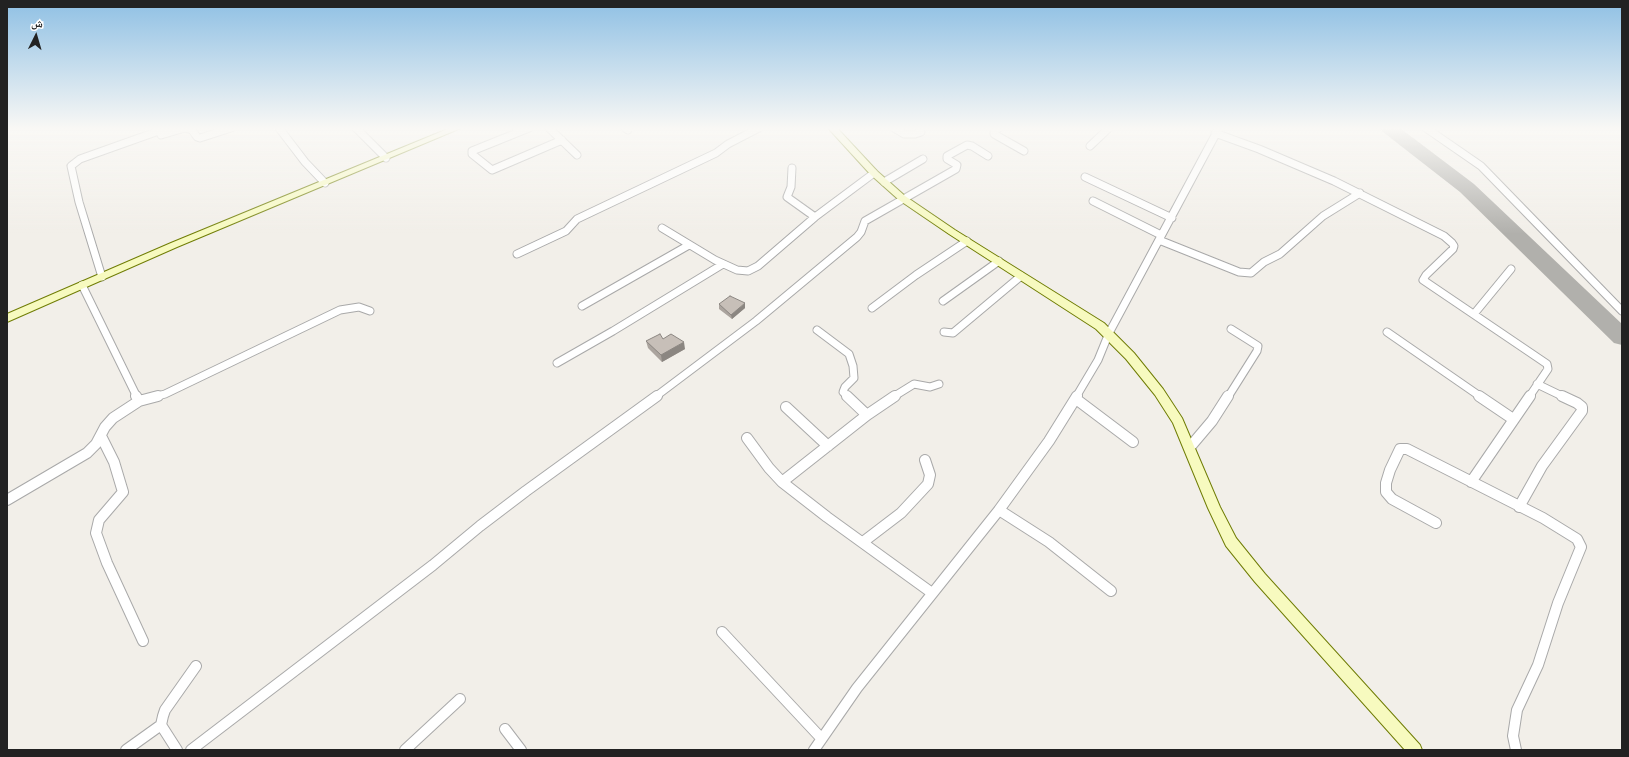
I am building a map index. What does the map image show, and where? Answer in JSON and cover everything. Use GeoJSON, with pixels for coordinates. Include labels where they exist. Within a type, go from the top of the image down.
{"type":"FeatureCollection","features":[{"type":"Feature","properties":{"kind":"street"},"geometry":{"type":"LineString","coordinates":[[74,163],[71,166],[78,196],[102,277]]}},
{"type":"Feature","properties":{"kind":"street"},"geometry":{"type":"LineString","coordinates":[[306,163],[325,183]]}},
{"type":"Feature","properties":{"kind":"street"},"geometry":{"type":"LineString","coordinates":[[7,318],[82,285],[373,163]]}},
{"type":"Feature","properties":{"kind":"street"},"geometry":{"type":"LineString","coordinates":[[483,163],[492,170],[508,163]]}},
{"type":"Feature","properties":{"kind":"street"},"geometry":{"type":"LineString","coordinates":[[517,254],[566,231],[577,219],[695,163]]}},
{"type":"Feature","properties":{"kind":"street"},"geometry":{"type":"LineString","coordinates":[[865,163],[902,198],[1072,308],[1109,334],[1130,356],[1168,404],[1178,421],[1217,514],[1231,542],[1244,559],[1415,750]]}},
{"type":"Feature","properties":{"kind":"street"},"geometry":{"type":"LineString","coordinates":[[884,182],[916,163]]}},
{"type":"Feature","properties":{"kind":"street"},"geometry":{"type":"LineString","coordinates":[[191,750],[433,565],[480,526],[680,379],[756,320],[857,237],[861,232],[865,220],[956,169],[956,165],[954,163]]}},
{"type":"Feature","properties":{"kind":"street"},"geometry":{"type":"LineString","coordinates":[[814,750],[857,688],[999,510],[1050,441],[1098,360],[1109,334],[1200,163]]}},
{"type":"Feature","properties":{"kind":"street"},"geometry":{"type":"LineString","coordinates":[[1292,163],[1360,193],[1450,240],[1454,246],[1453,250],[1423,278],[1423,280],[1431,287],[1544,361],[1548,369],[1471,482]]}},
{"type":"Feature","properties":{"kind":"street"},"geometry":{"type":"LineString","coordinates":[[1477,163],[1622,311]]}},
{"type":"Feature","properties":{"kind":"street"},"geometry":{"type":"LineString","coordinates":[[792,168],[791,187],[787,197],[792,202],[816,217]]}},
{"type":"Feature","properties":{"kind":"street"},"geometry":{"type":"LineString","coordinates":[[662,228],[723,264],[742,271],[753,269],[816,217],[874,173]]}},
{"type":"Feature","properties":{"kind":"street"},"geometry":{"type":"LineString","coordinates":[[1085,177],[1172,218]]}},
{"type":"Feature","properties":{"kind":"street"},"geometry":{"type":"LineString","coordinates":[[1093,201],[1160,238],[1239,272],[1250,273],[1264,262],[1280,254],[1323,216],[1360,193]]}},
{"type":"Feature","properties":{"kind":"street"},"geometry":{"type":"LineString","coordinates":[[872,308],[916,274],[967,241]]}},
{"type":"Feature","properties":{"kind":"street"},"geometry":{"type":"LineString","coordinates":[[582,306],[689,245]]}},
{"type":"Feature","properties":{"kind":"street"},"geometry":{"type":"LineString","coordinates":[[943,301],[999,261]]}},
{"type":"Feature","properties":{"kind":"street"},"geometry":{"type":"LineString","coordinates":[[557,363],[620,328],[723,264]]}},
{"type":"Feature","properties":{"kind":"street"},"geometry":{"type":"LineString","coordinates":[[1474,314],[1511,269]]}},
{"type":"Feature","properties":{"kind":"street"},"geometry":{"type":"LineString","coordinates":[[944,332],[953,333],[1021,276]]}},
{"type":"Feature","properties":{"kind":"street"},"geometry":{"type":"LineString","coordinates":[[82,285],[139,401]]}},
{"type":"Feature","properties":{"kind":"street"},"geometry":{"type":"LineString","coordinates":[[7,500],[87,453],[96,444],[105,427],[113,418],[139,401],[165,394],[328,314],[351,307],[359,307],[370,311]]}},
{"type":"Feature","properties":{"kind":"street"},"geometry":{"type":"LineString","coordinates":[[1190,447],[1212,421],[1257,351],[1258,346],[1232,329]]}},
{"type":"Feature","properties":{"kind":"street"},"geometry":{"type":"LineString","coordinates":[[817,330],[849,354],[853,366],[854,378],[845,387],[843,392],[867,415]]}},
{"type":"Feature","properties":{"kind":"street"},"geometry":{"type":"LineString","coordinates":[[1387,332],[1513,419]]}},
{"type":"Feature","properties":{"kind":"street"},"geometry":{"type":"LineString","coordinates":[[782,482],[867,415],[911,385],[914,384],[930,387],[939,384]]}},
{"type":"Feature","properties":{"kind":"street"},"geometry":{"type":"LineString","coordinates":[[1519,507],[1542,466],[1582,411],[1582,407],[1577,403],[1538,384]]}},
{"type":"Feature","properties":{"kind":"street"},"geometry":{"type":"LineString","coordinates":[[1076,399],[1133,442]]}},
{"type":"Feature","properties":{"kind":"street"},"geometry":{"type":"LineString","coordinates":[[786,407],[828,446]]}},
{"type":"Feature","properties":{"kind":"street"},"geometry":{"type":"LineString","coordinates":[[101,436],[114,462],[123,488],[120,496],[99,520],[96,533],[107,563],[143,641]]}},
{"type":"Feature","properties":{"kind":"street"},"geometry":{"type":"LineString","coordinates":[[747,438],[773,474],[782,482],[827,517],[932,593]]}},
{"type":"Feature","properties":{"kind":"street"},"geometry":{"type":"LineString","coordinates":[[1436,523],[1392,499],[1386,492],[1386,483],[1390,470],[1400,449],[1407,449],[1566,531],[1577,539],[1580,547],[1558,603],[1538,665],[1518,710],[1513,736],[1516,750]]}},
{"type":"Feature","properties":{"kind":"street"},"geometry":{"type":"LineString","coordinates":[[863,542],[901,513],[928,484],[930,475],[925,460]]}},
{"type":"Feature","properties":{"kind":"street"},"geometry":{"type":"LineString","coordinates":[[999,510],[1049,542],[1111,591]]}},
{"type":"Feature","properties":{"kind":"street"},"geometry":{"type":"LineString","coordinates":[[722,632],[821,738]]}},
{"type":"Feature","properties":{"kind":"street"},"geometry":{"type":"LineString","coordinates":[[126,750],[161,725],[165,710],[196,666]]}},
{"type":"Feature","properties":{"kind":"street"},"geometry":{"type":"LineString","coordinates":[[405,750],[460,699]]}},
{"type":"Feature","properties":{"kind":"street"},"geometry":{"type":"LineString","coordinates":[[161,725],[177,750]]}},
{"type":"Feature","properties":{"kind":"street"},"geometry":{"type":"LineString","coordinates":[[505,729],[521,750]]}},
{"type":"Feature","properties":{"kind":"building"},"geometry":{"type":"Polygon","coordinates":[[[730,296],[745,303],[731,315],[719,304],[730,296]]]}},
{"type":"Feature","properties":{"kind":"building"},"geometry":{"type":"Polygon","coordinates":[[[660,334],[663,339],[671,334],[684,342],[661,355],[646,341],[660,334]]]}},
{"type":"Feature","properties":{"kind":"taxiway"},"geometry":{"type":"LineString","coordinates":[[1435,163],[1467,188],[1622,337]]}}]}
